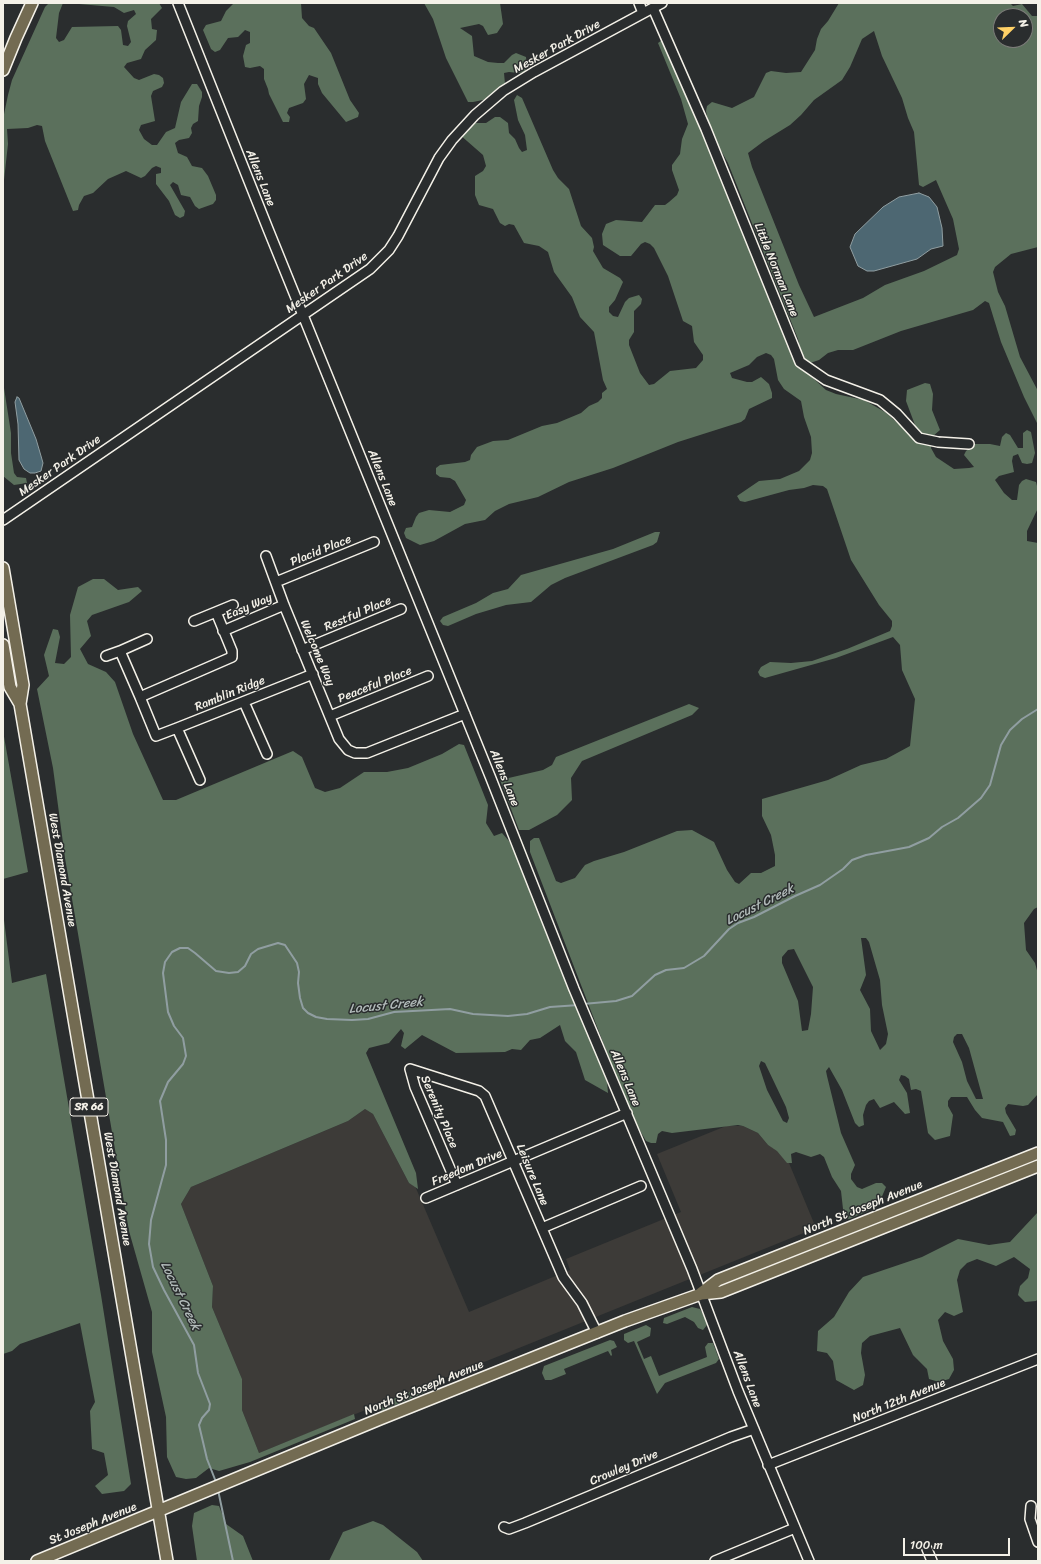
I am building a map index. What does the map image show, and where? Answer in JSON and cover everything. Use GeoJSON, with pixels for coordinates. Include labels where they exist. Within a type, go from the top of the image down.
{"type":"FeatureCollection","features":[{"type":"Feature","properties":{"kind":"main road"},"geometry":{"type":"LineString","coordinates":[[3,70],[32,3]]}},
{"type":"Feature","properties":{"kind":"main road","name":"West Diamond Avenue"},"geometry":{"type":"LineString","coordinates":[[3,568],[23,686],[20,704],[167,1561]]}},
{"type":"Feature","properties":{"kind":"main road","name":"West Diamond Avenue"},"geometry":{"type":"LineString","coordinates":[[3,645],[10,687],[20,704]]}},
{"type":"Feature","properties":{"kind":"main road","name":"North St Joseph Avenue"},"geometry":{"type":"LineString","coordinates":[[701,1294],[718,1280],[1038,1153]]}},
{"type":"Feature","properties":{"kind":"main road","name":"North St Joseph Avenue"},"geometry":{"type":"LineString","coordinates":[[158,1511],[380,1419],[597,1333],[701,1294],[721,1292],[1038,1166]]}},
{"type":"Feature","properties":{"kind":"main road","name":"St Joseph Avenue"},"geometry":{"type":"LineString","coordinates":[[37,1561],[158,1511]]}},
{"type":"Feature","properties":{"kind":"street","name":"Allens Lane"},"geometry":{"type":"LineString","coordinates":[[178,3],[465,714],[574,989],[627,1113],[701,1294],[768,1465],[809,1561]]}},
{"type":"Feature","properties":{"kind":"street"},"geometry":{"type":"LineString","coordinates":[[638,3],[643,14]]}},
{"type":"Feature","properties":{"kind":"street","name":"Mesker Park Drive"},"geometry":{"type":"LineString","coordinates":[[3,520],[359,278],[389,250],[406,223],[439,158],[461,129],[489,102],[534,72],[662,3]]}},
{"type":"Feature","properties":{"kind":"street","name":"Little Norman Lane"},"geometry":{"type":"LineString","coordinates":[[653,8],[706,129],[800,362],[826,380],[880,400],[897,414],[919,438],[938,442],[970,444]]}},
{"type":"Feature","properties":{"kind":"street","name":"Placid Place"},"geometry":{"type":"LineString","coordinates":[[276,582],[374,542]]}},
{"type":"Feature","properties":{"kind":"street","name":"Welcome Way"},"geometry":{"type":"LineString","coordinates":[[266,556],[284,605],[339,739],[343,746],[348,750],[355,753],[366,753],[465,714]]}},
{"type":"Feature","properties":{"kind":"street"},"geometry":{"type":"LineString","coordinates":[[194,621],[233,605]]}},
{"type":"Feature","properties":{"kind":"street","name":"Easy Way"},"geometry":{"type":"LineString","coordinates":[[224,631],[284,605]]}},
{"type":"Feature","properties":{"kind":"street","name":"Restful Place"},"geometry":{"type":"LineString","coordinates":[[302,650],[401,609]]}},
{"type":"Feature","properties":{"kind":"street"},"geometry":{"type":"LineString","coordinates":[[120,651],[140,697],[232,657],[232,651],[216,612]]}},
{"type":"Feature","properties":{"kind":"street"},"geometry":{"type":"LineString","coordinates":[[106,656],[147,639]]}},
{"type":"Feature","properties":{"kind":"street","name":"Ramblin Ridge"},"geometry":{"type":"LineString","coordinates":[[140,697],[156,736],[313,674]]}},
{"type":"Feature","properties":{"kind":"street","name":"Peaceful Place"},"geometry":{"type":"LineString","coordinates":[[330,716],[428,676]]}},
{"type":"Feature","properties":{"kind":"street"},"geometry":{"type":"LineString","coordinates":[[244,702],[267,754]]}},
{"type":"Feature","properties":{"kind":"street"},"geometry":{"type":"LineString","coordinates":[[177,728],[200,780]]}},
{"type":"Feature","properties":{"kind":"street","name":"Leisure Lane"},"geometry":{"type":"LineString","coordinates":[[410,1069],[482,1093],[487,1099],[563,1277],[582,1303],[597,1333]]}},
{"type":"Feature","properties":{"kind":"street","name":"Serenity Place"},"geometry":{"type":"LineString","coordinates":[[410,1069],[415,1087],[457,1185]]}},
{"type":"Feature","properties":{"kind":"street","name":"Freedom Drive"},"geometry":{"type":"LineString","coordinates":[[426,1198],[627,1113]]}},
{"type":"Feature","properties":{"kind":"street"},"geometry":{"type":"LineString","coordinates":[[542,1228],[641,1186]]}},
{"type":"Feature","properties":{"kind":"street","name":"North 12th Avenue"},"geometry":{"type":"LineString","coordinates":[[768,1465],[1038,1359]]}},
{"type":"Feature","properties":{"kind":"street","name":"Crowley Drive"},"geometry":{"type":"LineString","coordinates":[[504,1527],[509,1529],[525,1523],[754,1429]]}},
{"type":"Feature","properties":{"kind":"street"},"geometry":{"type":"LineString","coordinates":[[1031,1506],[1030,1519],[1038,1542]]}},
{"type":"Feature","properties":{"kind":"street"},"geometry":{"type":"LineString","coordinates":[[715,1561],[795,1528]]}},
{"type":"Feature","properties":{"kind":"street"},"geometry":{"type":"LineString","coordinates":[[927,1549],[932,1561]]}},
{"type":"Feature","properties":{"kind":"shaded area"},"geometry":{"type":"Polygon","coordinates":[[[365,1109],[373,1114],[409,1183],[415,1186],[469,1312],[570,1270],[566,1259],[681,1212],[657,1154],[726,1126],[743,1126],[758,1133],[768,1145],[777,1150],[789,1163],[816,1228],[259,1453],[242,1410],[242,1379],[212,1307],[213,1286],[181,1204],[191,1187],[348,1121],[365,1109]]]}},
{"type":"Feature","properties":{"kind":"green space"},"geometry":{"type":"Polygon","coordinates":[[[49,3],[63,3],[59,13],[56,38],[59,42],[64,40],[72,27],[118,26],[121,30],[123,45],[128,46],[131,42],[127,26],[128,21],[136,14],[134,10],[124,13],[114,7],[77,3],[159,3],[162,8],[151,19],[152,29],[157,30],[156,40],[145,50],[141,59],[127,63],[124,67],[134,78],[139,80],[154,74],[163,78],[164,83],[162,87],[153,91],[151,96],[155,121],[141,125],[139,130],[144,139],[152,145],[157,145],[166,132],[175,128],[181,102],[192,84],[197,84],[202,92],[198,121],[193,124],[191,128],[192,133],[189,138],[179,140],[175,143],[178,153],[187,157],[192,166],[202,168],[208,176],[216,195],[216,200],[213,204],[199,209],[195,206],[190,197],[181,195],[178,185],[173,182],[170,185],[185,211],[184,216],[180,218],[175,215],[169,201],[156,184],[156,174],[161,173],[161,168],[156,166],[141,178],[126,171],[108,179],[93,193],[84,196],[78,210],[73,211],[45,141],[42,126],[37,125],[28,128],[7,129],[8,144],[3,189],[3,119],[8,95],[12,80],[45,7],[49,3]]]}},
{"type":"Feature","properties":{"kind":"green space"},"geometry":{"type":"Polygon","coordinates":[[[234,3],[301,3],[302,18],[309,26],[314,28],[331,53],[350,100],[359,113],[358,117],[346,122],[322,93],[318,84],[318,78],[309,75],[304,84],[306,99],[303,103],[289,108],[287,113],[290,117],[289,122],[283,122],[269,94],[264,79],[264,69],[260,66],[250,68],[245,67],[243,56],[246,45],[250,43],[250,32],[245,30],[238,37],[228,38],[220,50],[215,52],[211,49],[203,30],[206,25],[221,21],[226,11],[234,3]]]}},
{"type":"Feature","properties":{"kind":"green space"},"geometry":{"type":"Polygon","coordinates":[[[424,3],[500,3],[503,24],[497,33],[488,35],[483,26],[479,24],[460,28],[472,36],[474,56],[488,62],[498,63],[504,63],[516,53],[526,57],[527,68],[524,72],[504,73],[506,95],[503,99],[498,100],[493,98],[468,102],[446,58],[433,19],[424,3]]]}},
{"type":"Feature","properties":{"kind":"green space"},"geometry":{"type":"Polygon","coordinates":[[[839,3],[1010,3],[1013,6],[1022,4],[1025,8],[993,8],[993,48],[1033,48],[1033,16],[1038,16],[1038,247],[1011,254],[995,267],[993,272],[998,292],[1005,306],[1020,357],[1038,391],[1038,425],[1024,397],[1001,342],[989,303],[985,301],[973,310],[901,331],[853,350],[838,350],[828,353],[819,360],[810,363],[803,369],[826,390],[836,394],[864,400],[885,412],[901,426],[906,428],[911,428],[915,425],[906,401],[907,390],[925,383],[930,384],[933,394],[932,410],[940,430],[932,437],[931,448],[936,457],[954,469],[974,467],[964,455],[966,451],[974,444],[990,444],[1000,446],[1002,437],[1006,433],[1010,435],[1018,448],[1023,448],[1023,433],[1027,430],[1031,432],[1035,453],[1032,463],[1022,463],[1018,454],[1013,456],[1012,461],[1014,472],[999,476],[995,480],[1004,493],[1012,500],[1017,500],[1019,485],[1026,479],[1036,482],[1038,490],[1038,508],[1027,531],[1027,541],[1038,543],[1038,907],[1034,909],[1024,923],[1026,950],[1035,963],[1038,974],[1038,1094],[1028,1105],[1023,1106],[1008,1104],[1005,1108],[1006,1113],[1016,1130],[1015,1135],[1010,1136],[1003,1122],[982,1118],[967,1097],[951,1097],[948,1101],[948,1106],[953,1115],[950,1136],[935,1140],[928,1133],[921,1091],[916,1089],[911,1090],[909,1079],[905,1076],[901,1075],[899,1080],[907,1093],[910,1113],[905,1114],[894,1102],[880,1108],[874,1099],[869,1101],[866,1105],[863,1115],[864,1125],[859,1127],[855,1123],[842,1090],[829,1067],[826,1071],[841,1133],[855,1165],[851,1174],[851,1179],[857,1187],[862,1189],[876,1183],[882,1183],[886,1187],[880,1201],[868,1211],[849,1219],[844,1218],[841,1191],[832,1177],[824,1157],[820,1154],[811,1157],[796,1152],[791,1154],[792,1163],[787,1163],[758,1133],[738,1125],[672,1133],[662,1131],[658,1134],[656,1143],[646,1141],[638,1127],[619,1084],[530,852],[530,841],[534,838],[539,838],[556,881],[561,883],[575,878],[585,865],[594,861],[624,852],[677,831],[692,830],[714,842],[727,870],[735,882],[739,884],[751,873],[761,873],[775,866],[775,855],[771,835],[762,816],[762,799],[828,780],[861,765],[886,759],[910,746],[915,699],[902,670],[900,645],[893,637],[836,658],[765,678],[760,676],[758,672],[761,667],[770,662],[791,663],[812,661],[847,649],[890,631],[892,626],[892,621],[879,605],[851,560],[827,489],[823,486],[813,485],[745,502],[740,501],[737,496],[759,481],[780,479],[799,471],[810,460],[812,453],[811,437],[804,417],[801,401],[784,389],[778,380],[774,359],[771,355],[766,353],[757,357],[749,365],[730,373],[732,378],[747,382],[752,382],[761,377],[769,384],[772,393],[772,398],[749,409],[745,419],[741,422],[678,442],[613,468],[569,482],[538,497],[509,504],[495,511],[485,520],[465,524],[434,541],[420,545],[406,538],[404,533],[406,528],[412,527],[419,513],[429,510],[450,512],[464,505],[466,500],[455,481],[450,478],[440,477],[436,474],[436,468],[440,465],[465,462],[470,460],[471,455],[477,447],[493,441],[508,440],[542,426],[557,423],[581,413],[589,406],[598,402],[602,398],[602,393],[607,389],[603,380],[594,332],[580,317],[572,297],[554,272],[548,252],[539,246],[524,243],[514,225],[509,224],[505,226],[500,223],[493,209],[479,205],[475,195],[475,176],[483,171],[486,166],[483,155],[459,134],[470,123],[486,123],[495,117],[500,117],[508,123],[509,133],[515,139],[522,152],[527,150],[525,135],[518,120],[514,100],[517,95],[522,98],[553,170],[558,178],[569,189],[581,226],[592,238],[594,247],[593,251],[603,268],[620,278],[623,282],[615,300],[609,307],[609,312],[613,316],[618,317],[625,302],[629,298],[639,295],[642,299],[641,304],[634,311],[634,332],[629,340],[629,345],[640,373],[649,385],[654,384],[670,371],[696,368],[703,360],[703,355],[694,342],[692,326],[683,321],[668,276],[654,248],[645,242],[641,244],[631,256],[620,256],[603,245],[602,234],[606,224],[616,220],[642,222],[655,205],[665,205],[677,195],[679,190],[672,170],[672,165],[680,154],[682,139],[688,124],[681,99],[658,43],[662,40],[700,123],[715,165],[796,353],[800,349],[798,339],[728,163],[710,131],[706,111],[707,106],[712,102],[732,108],[754,97],[766,73],[771,71],[786,73],[801,72],[815,50],[821,29],[828,21],[839,3]],[[874,31],[862,39],[850,67],[842,80],[814,100],[790,125],[748,153],[752,167],[799,285],[814,317],[863,298],[885,285],[924,271],[957,255],[959,249],[953,219],[936,180],[923,187],[919,185],[914,132],[902,98],[882,56],[874,31]],[[861,938],[866,975],[860,990],[870,1009],[871,1031],[880,1050],[886,1044],[888,1034],[882,1005],[880,980],[869,942],[866,938],[861,938]],[[794,949],[788,950],[782,957],[782,963],[798,1001],[802,1031],[808,1030],[813,987],[794,949]],[[957,1034],[954,1037],[953,1042],[962,1062],[967,1081],[976,1099],[983,1099],[969,1048],[962,1034],[957,1034]],[[761,1061],[759,1066],[767,1090],[783,1121],[787,1123],[789,1118],[786,1107],[765,1063],[761,1061]]]}},
{"type":"Feature","properties":{"kind":"green space"},"geometry":{"type":"Polygon","coordinates":[[[3,368],[14,473],[17,477],[26,478],[27,483],[14,485],[3,476],[3,368]]]}},
{"type":"Feature","properties":{"kind":"green space"},"geometry":{"type":"Polygon","coordinates":[[[655,532],[660,532],[657,542],[653,545],[565,578],[551,585],[531,602],[506,605],[476,614],[448,626],[443,625],[440,621],[443,617],[476,603],[493,593],[508,589],[521,575],[613,549],[655,532]]]}},
{"type":"Feature","properties":{"kind":"green space"},"geometry":{"type":"Polygon","coordinates":[[[93,579],[104,579],[118,590],[138,587],[142,591],[129,602],[92,615],[87,621],[91,636],[80,649],[88,664],[106,672],[115,682],[133,734],[163,800],[176,800],[293,751],[302,757],[315,788],[325,792],[340,788],[364,772],[387,772],[408,768],[442,754],[459,744],[464,745],[488,805],[486,823],[494,836],[502,833],[509,841],[539,903],[607,1082],[608,1093],[585,1080],[576,1052],[565,1041],[560,1025],[540,1038],[530,1040],[521,1050],[512,1049],[505,1052],[456,1053],[422,1035],[405,1049],[401,1046],[404,1033],[401,1029],[389,1043],[369,1048],[366,1053],[416,1173],[418,1189],[409,1183],[373,1114],[365,1109],[348,1121],[191,1187],[181,1204],[213,1286],[212,1307],[242,1379],[242,1410],[259,1453],[354,1414],[355,1419],[250,1462],[219,1471],[209,1468],[196,1478],[186,1479],[176,1477],[167,1457],[166,1417],[152,1352],[152,1312],[129,1231],[65,858],[53,768],[37,689],[49,676],[44,655],[53,629],[58,630],[60,637],[55,663],[64,664],[71,657],[70,615],[78,587],[93,579]]]}},
{"type":"Feature","properties":{"kind":"green space"},"geometry":{"type":"Polygon","coordinates":[[[689,704],[699,708],[692,715],[582,761],[571,778],[572,800],[557,815],[529,830],[519,830],[500,780],[543,770],[552,765],[556,757],[689,704]]]}},
{"type":"Feature","properties":{"kind":"green space"},"geometry":{"type":"Polygon","coordinates":[[[3,731],[28,872],[3,879],[3,731]]]}},
{"type":"Feature","properties":{"kind":"green space"},"geometry":{"type":"Polygon","coordinates":[[[3,912],[12,983],[46,974],[101,1295],[131,1484],[124,1491],[102,1494],[95,1486],[108,1475],[104,1453],[92,1449],[90,1411],[95,1402],[80,1323],[20,1344],[12,1351],[3,1354],[3,912]]]}},
{"type":"Feature","properties":{"kind":"green space"},"geometry":{"type":"Polygon","coordinates":[[[1038,1212],[1038,1299],[1036,1301],[1025,1302],[1018,1295],[1020,1286],[1028,1278],[1030,1269],[1014,1257],[996,1266],[977,1259],[967,1263],[960,1270],[957,1280],[963,1312],[954,1316],[945,1312],[938,1320],[943,1341],[953,1359],[954,1370],[949,1379],[939,1382],[929,1379],[927,1369],[913,1355],[900,1328],[870,1336],[862,1343],[861,1353],[865,1375],[863,1385],[854,1390],[836,1380],[833,1361],[827,1353],[817,1351],[818,1331],[834,1317],[849,1292],[863,1277],[922,1257],[958,1239],[989,1245],[1010,1242],[1038,1212]]]}},
{"type":"Feature","properties":{"kind":"green space"},"geometry":{"type":"Polygon","coordinates":[[[692,1307],[700,1309],[706,1319],[707,1325],[703,1330],[698,1328],[694,1322],[685,1317],[667,1324],[663,1323],[664,1318],[692,1307]]]}},
{"type":"Feature","properties":{"kind":"green space"},"geometry":{"type":"Polygon","coordinates":[[[646,1325],[651,1328],[650,1336],[637,1342],[644,1359],[651,1356],[659,1376],[707,1357],[705,1347],[708,1343],[713,1343],[719,1359],[716,1363],[665,1383],[657,1394],[634,1341],[628,1343],[624,1340],[624,1334],[646,1325]]]}},
{"type":"Feature","properties":{"kind":"green space"},"geometry":{"type":"Polygon","coordinates":[[[610,1340],[614,1341],[617,1347],[611,1350],[611,1356],[608,1351],[564,1369],[566,1374],[551,1380],[545,1380],[542,1373],[544,1366],[610,1340]]]}},
{"type":"Feature","properties":{"kind":"green space"},"geometry":{"type":"Polygon","coordinates":[[[433,1382],[435,1388],[381,1411],[379,1405],[433,1382]]]}},
{"type":"Feature","properties":{"kind":"green space"},"geometry":{"type":"Polygon","coordinates":[[[212,1505],[219,1506],[226,1524],[243,1536],[253,1561],[197,1561],[192,1526],[194,1513],[212,1505]]]}},
{"type":"Feature","properties":{"kind":"green space"},"geometry":{"type":"Polygon","coordinates":[[[373,1521],[383,1525],[417,1552],[423,1561],[329,1561],[343,1532],[373,1521]]]}},
{"type":"Feature","properties":{"kind":"water"},"geometry":{"type":"Polygon","coordinates":[[[919,193],[929,197],[937,207],[942,228],[943,246],[931,249],[917,259],[874,271],[867,271],[858,266],[850,247],[855,234],[883,207],[899,197],[919,193]]]}},
{"type":"Feature","properties":{"kind":"water"},"geometry":{"type":"Polygon","coordinates":[[[17,397],[19,398],[36,439],[43,463],[41,471],[35,473],[30,473],[24,469],[19,460],[18,424],[15,402],[17,397]]]}},
{"type":"Feature","properties":{"kind":"waterway","name":"Locust Creek"},"geometry":{"type":"LineString","coordinates":[[583,1004],[616,1001],[632,996],[655,975],[666,970],[684,968],[704,956],[729,929],[738,923],[754,917],[820,885],[843,869],[852,860],[866,855],[909,847],[929,838],[942,827],[958,818],[981,798],[990,785],[1001,745],[1010,730],[1022,719],[1038,709]]}},
{"type":"Feature","properties":{"kind":"waterway","name":"Locust Creek"},"geometry":{"type":"LineString","coordinates":[[216,1482],[207,1459],[199,1425],[202,1418],[209,1410],[210,1404],[198,1373],[194,1345],[153,1267],[149,1244],[151,1220],[166,1165],[166,1140],[160,1101],[168,1082],[183,1064],[186,1056],[183,1038],[174,1026],[168,1012],[163,973],[165,962],[172,952],[180,948],[188,948],[216,971],[229,973],[238,972],[245,966],[251,954],[258,949],[278,943],[285,945],[297,963],[299,972],[298,983],[303,1008],[308,1013],[316,1017],[327,1019],[368,1019],[394,1012],[450,1009],[473,1014],[508,1016],[527,1014],[550,1007],[579,1005]]}},
{"type":"Feature","properties":{"kind":"waterway","name":"Locust Creek"},"geometry":{"type":"LineString","coordinates":[[218,1490],[233,1561]]}}]}
